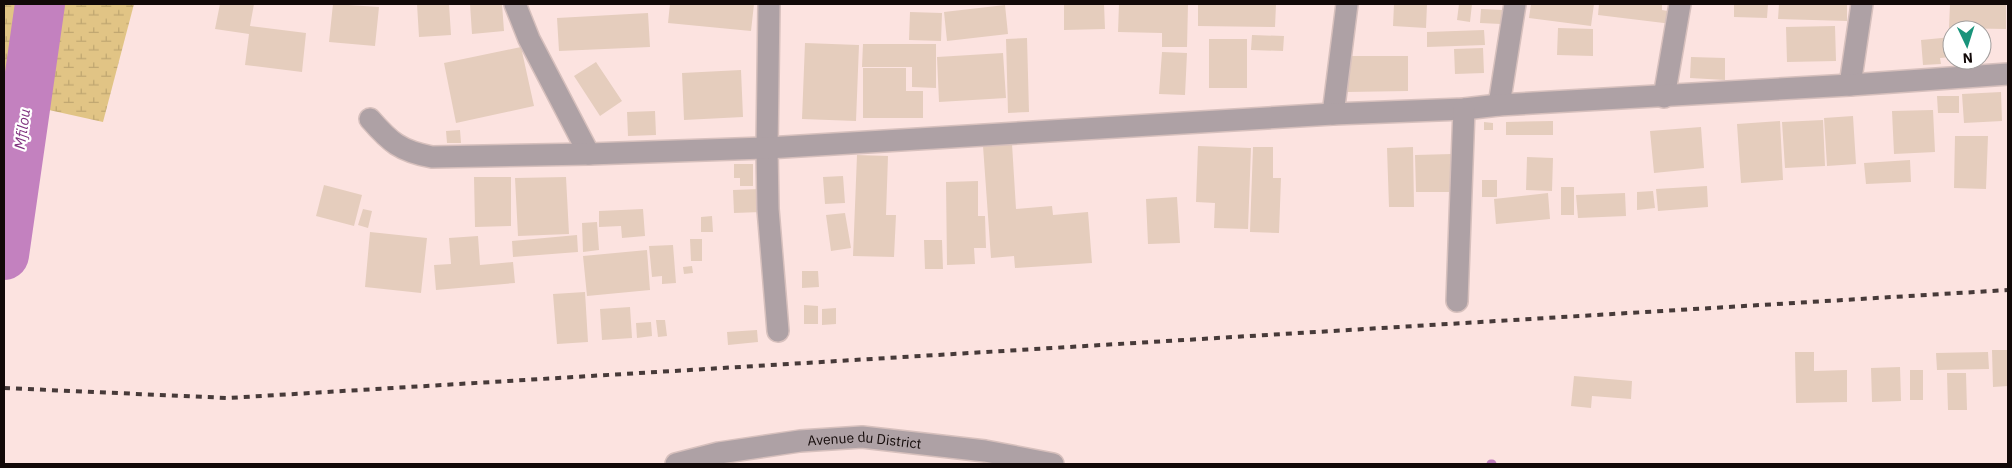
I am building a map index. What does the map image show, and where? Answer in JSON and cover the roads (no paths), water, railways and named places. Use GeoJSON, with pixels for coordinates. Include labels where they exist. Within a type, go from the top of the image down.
{"type":"FeatureCollection","features":[{"type":"Feature","properties":{"kind":"street"},"geometry":{"type":"LineString","coordinates":[[515,4],[529,39],[589,154]]}},
{"type":"Feature","properties":{"kind":"street"},"geometry":{"type":"LineString","coordinates":[[769,4],[768,209],[778,331]]}},
{"type":"Feature","properties":{"kind":"street"},"geometry":{"type":"LineString","coordinates":[[1333,114],[1347,4]]}},
{"type":"Feature","properties":{"kind":"street"},"geometry":{"type":"LineString","coordinates":[[1499,105],[1515,4]]}},
{"type":"Feature","properties":{"kind":"street"},"geometry":{"type":"LineString","coordinates":[[1664,96],[1680,4]]}},
{"type":"Feature","properties":{"kind":"street"},"geometry":{"type":"LineString","coordinates":[[1850,85],[1862,4]]}},
{"type":"Feature","properties":{"kind":"street"},"geometry":{"type":"LineString","coordinates":[[370,119],[389,140],[408,150],[432,156],[589,154],[767,148],[1333,114],[1464,109],[1499,105],[2008,74]]}},
{"type":"Feature","properties":{"kind":"street"},"geometry":{"type":"LineString","coordinates":[[1457,301],[1464,109]]}},
{"type":"Feature","properties":{"kind":"street","name":"Avenue du District"},"geometry":{"type":"LineString","coordinates":[[676,464],[728,452],[800,441],[862,437],[985,452],[1053,464]]}},
{"type":"Feature","properties":{"kind":"waterway","name":"Mfilou"},"geometry":{"type":"LineString","coordinates":[[4,255],[40,4]]}},
{"type":"Feature","properties":{"kind":"railway"},"geometry":{"type":"LineString","coordinates":[[4,388],[228,398],[2008,290]]}}]}
